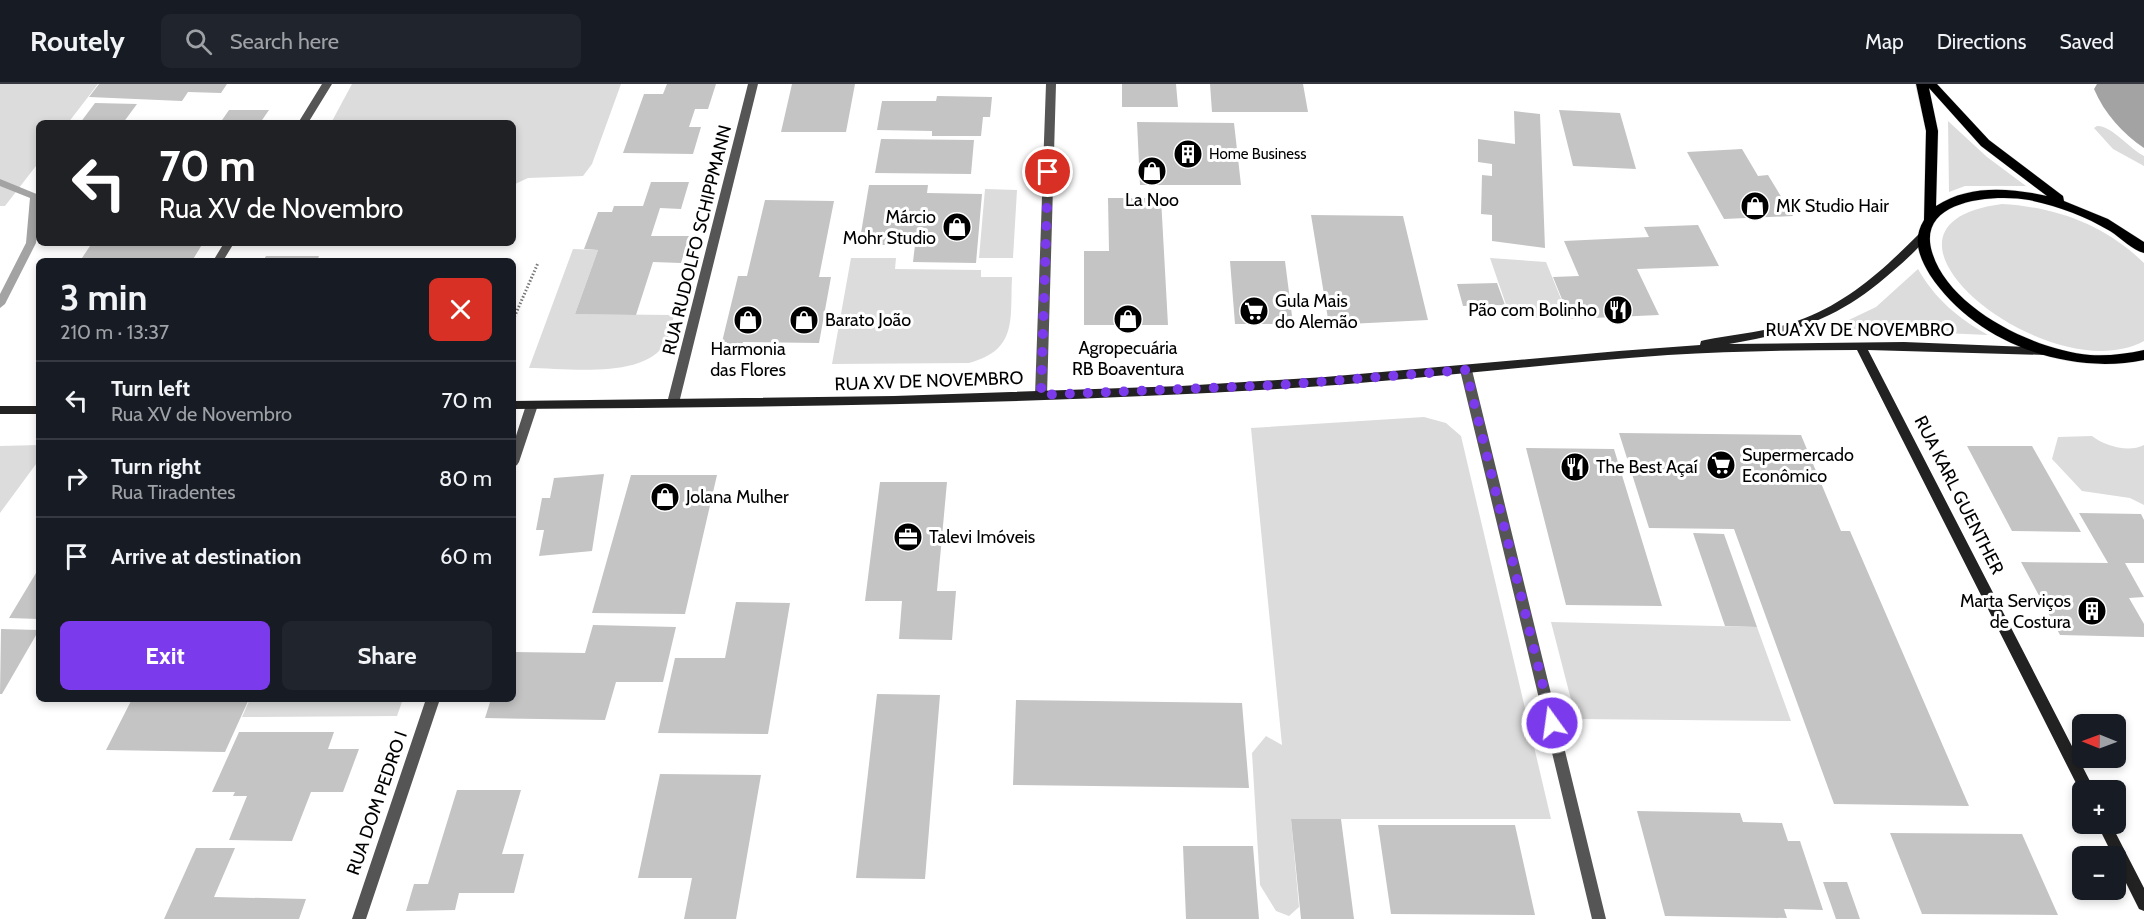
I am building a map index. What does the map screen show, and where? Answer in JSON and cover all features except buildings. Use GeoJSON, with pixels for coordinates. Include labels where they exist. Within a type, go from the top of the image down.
{"type":"FeatureCollection","features":[{"type":"Feature","properties":{"kind":"main road"},"geometry":{"type":"LineString","coordinates":[[1923,84],[1930,111],[1932,132],[1930,219],[1924,235],[1926,255],[1936,277],[1956,300],[1991,325],[2016,339],[2051,352],[2111,360],[2144,355]]}},
{"type":"Feature","properties":{"kind":"main road"},"geometry":{"type":"LineString","coordinates":[[1931,84],[1985,143],[2072,207],[2111,226],[2144,249]]}},
{"type":"Feature","properties":{"kind":"main road"},"geometry":{"type":"LineString","coordinates":[[1930,219],[1942,207],[1961,198],[1984,194],[2032,197],[2072,207]]}},
{"type":"Feature","properties":{"kind":"main road"},"geometry":{"type":"LineString","coordinates":[[2111,226],[2144,233]]}},
{"type":"Feature","properties":{"kind":"main road","name":"RUA XV DE NOVEMBRO"},"geometry":{"type":"LineString","coordinates":[[1669,351],[1788,328],[1815,319],[1865,290],[1924,235]]}},
{"type":"Feature","properties":{"kind":"main road","name":"RUA XV DE NOVEMBRO"},"geometry":{"type":"LineString","coordinates":[[516,405],[1041,395],[1268,385],[1669,351],[1910,345],[2051,352]]}},
{"type":"Feature","properties":{"kind":"main road","name":"RUA KARL GUENTHER"},"geometry":{"type":"LineString","coordinates":[[1862,346],[2082,780]]}},
{"type":"Feature","properties":{"kind":"main road"},"geometry":{"type":"LineString","coordinates":[[0,410],[36,410]]}},
{"type":"Feature","properties":{"kind":"main road"},"geometry":{"type":"LineString","coordinates":[[2109,834],[2144,904]]}},
{"type":"Feature","properties":{"kind":"street"},"geometry":{"type":"LineString","coordinates":[[305,120],[327,84]]}},
{"type":"Feature","properties":{"kind":"street","name":"RUA RUDOLFO SCHIPPMANN"},"geometry":{"type":"LineString","coordinates":[[673,403],[753,84]]}},
{"type":"Feature","properties":{"kind":"street"},"geometry":{"type":"LineString","coordinates":[[1041,395],[1051,84]]}},
{"type":"Feature","properties":{"kind":"street"},"geometry":{"type":"LineString","coordinates":[[1466,370],[1599,919]]}},
{"type":"Feature","properties":{"kind":"street"},"geometry":{"type":"LineString","coordinates":[[516,453],[532,405]]}},
{"type":"Feature","properties":{"kind":"street","name":"RUA DOM PEDRO I"},"geometry":{"type":"LineString","coordinates":[[359,919],[432,702]]}},
{"type":"Feature","properties":{"kind":"path"},"geometry":{"type":"LineString","coordinates":[[516,313],[538,263]]}},
{"type":"Feature","properties":{"kind":"shaded area"},"geometry":{"type":"Polygon","coordinates":[[[0,84],[98,84],[70,120],[36,120],[36,166],[5,206],[0,206],[0,84]]]}},
{"type":"Feature","properties":{"kind":"shaded area"},"geometry":{"type":"Polygon","coordinates":[[[352,84],[621,84],[592,164],[583,176],[528,178],[516,184],[516,120],[333,120],[352,84]]]}},
{"type":"Feature","properties":{"kind":"shaded area"},"geometry":{"type":"Polygon","coordinates":[[[2097,84],[2144,84],[2144,148],[2122,130],[2109,115],[2094,89],[2097,84]]]}},
{"type":"Feature","properties":{"kind":"shaded area"},"geometry":{"type":"Polygon","coordinates":[[[1948,121],[1987,157],[2026,186],[1965,186],[1949,192],[1948,121]]]}},
{"type":"Feature","properties":{"kind":"shaded area"},"geometry":{"type":"Polygon","coordinates":[[[2097,126],[2108,129],[2144,156],[2144,166],[2113,149],[2094,128],[2097,126]]]}},
{"type":"Feature","properties":{"kind":"shaded area"},"geometry":{"type":"Polygon","coordinates":[[[985,189],[1017,190],[1013,258],[979,258],[985,189]]]}},
{"type":"Feature","properties":{"kind":"shaded area"},"geometry":{"type":"Polygon","coordinates":[[[2002,204],[2041,209],[2079,220],[2113,238],[2144,263],[2144,341],[2104,351],[2059,344],[2014,326],[1976,300],[1950,270],[1942,242],[1957,218],[2002,204]]]}},
{"type":"Feature","properties":{"kind":"shaded area"},"geometry":{"type":"Polygon","coordinates":[[[573,249],[598,250],[575,314],[674,315],[666,342],[656,354],[641,362],[623,367],[583,370],[529,368],[573,249]]]}},
{"type":"Feature","properties":{"kind":"shaded area"},"geometry":{"type":"Polygon","coordinates":[[[851,258],[896,258],[895,269],[981,270],[981,277],[1012,277],[1010,319],[1004,341],[985,357],[969,363],[832,364],[851,258]]]}},
{"type":"Feature","properties":{"kind":"shaded area"},"geometry":{"type":"Polygon","coordinates":[[[1490,258],[1546,262],[1568,316],[1511,319],[1490,258]]]}},
{"type":"Feature","properties":{"kind":"shaded area"},"geometry":{"type":"Polygon","coordinates":[[[1918,269],[1932,290],[1948,307],[1988,335],[1832,328],[1876,307],[1918,269]]]}},
{"type":"Feature","properties":{"kind":"shaded area"},"geometry":{"type":"Polygon","coordinates":[[[1424,417],[1446,423],[1461,436],[1551,819],[1291,819],[1299,907],[1289,916],[1276,911],[1260,885],[1252,753],[1266,736],[1282,745],[1251,428],[1424,417]]]}},
{"type":"Feature","properties":{"kind":"shaded area"},"geometry":{"type":"Polygon","coordinates":[[[2092,436],[2103,443],[2117,447],[2131,448],[2144,445],[2144,505],[2130,498],[2082,491],[2052,459],[2058,437],[2092,436]]]}},
{"type":"Feature","properties":{"kind":"shaded area"},"geometry":{"type":"Polygon","coordinates":[[[36,445],[36,464],[0,513],[0,446],[36,445]]]}},
{"type":"Feature","properties":{"kind":"shaded area"},"geometry":{"type":"Polygon","coordinates":[[[1551,622],[1757,627],[1791,721],[1576,719],[1551,622]]]}},
{"type":"Feature","properties":{"kind":"shaded area"},"geometry":{"type":"Polygon","coordinates":[[[249,702],[402,702],[397,716],[242,717],[249,702]]]}},
{"type":"Feature","properties":{"kind":"waterway"},"geometry":{"type":"LineString","coordinates":[[0,182],[35,196],[31,243],[0,304]]}},
{"type":"Feature","properties":{"kind":"place","name":"Home Business"},"geometry":{"type":"Point","coordinates":[1188,154]}},
{"type":"Feature","properties":{"kind":"place","name":"La Noo"},"geometry":{"type":"Point","coordinates":[1152,171]}},
{"type":"Feature","properties":{"kind":"place","name":"MK Studio Hair"},"geometry":{"type":"Point","coordinates":[1755,206]}},
{"type":"Feature","properties":{"kind":"place","name":"Márcio Mohr Studio"},"geometry":{"type":"Point","coordinates":[957,227]}},
{"type":"Feature","properties":{"kind":"place","name":"Pão com Bolinho"},"geometry":{"type":"Point","coordinates":[1618,310]}},
{"type":"Feature","properties":{"kind":"place","name":"Gula Mais do Alemão"},"geometry":{"type":"Point","coordinates":[1254,311]}},
{"type":"Feature","properties":{"kind":"place","name":"Agropecuária RB Boaventura"},"geometry":{"type":"Point","coordinates":[1128,319]}},
{"type":"Feature","properties":{"kind":"place","name":"Harmonia das Flores"},"geometry":{"type":"Point","coordinates":[748,320]}},
{"type":"Feature","properties":{"kind":"place","name":"Barato João"},"geometry":{"type":"Point","coordinates":[804,320]}},
{"type":"Feature","properties":{"kind":"place","name":"Supermercado Econômico"},"geometry":{"type":"Point","coordinates":[1721,465]}},
{"type":"Feature","properties":{"kind":"place","name":"The Best Açaí"},"geometry":{"type":"Point","coordinates":[1575,467]}},
{"type":"Feature","properties":{"kind":"place","name":"Jolana Mulher"},"geometry":{"type":"Point","coordinates":[665,497]}},
{"type":"Feature","properties":{"kind":"place","name":"Talevi Imóveis"},"geometry":{"type":"Point","coordinates":[908,537]}},
{"type":"Feature","properties":{"kind":"place","name":"Marta Serviços de Costura"},"geometry":{"type":"Point","coordinates":[2092,611]}},
{"type":"Feature","properties":{"kind":"route"},"geometry":{"type":"LineString","coordinates":[[1048,172],[1041,395],[1280,385],[1466,370],[1552,723]]}}]}
